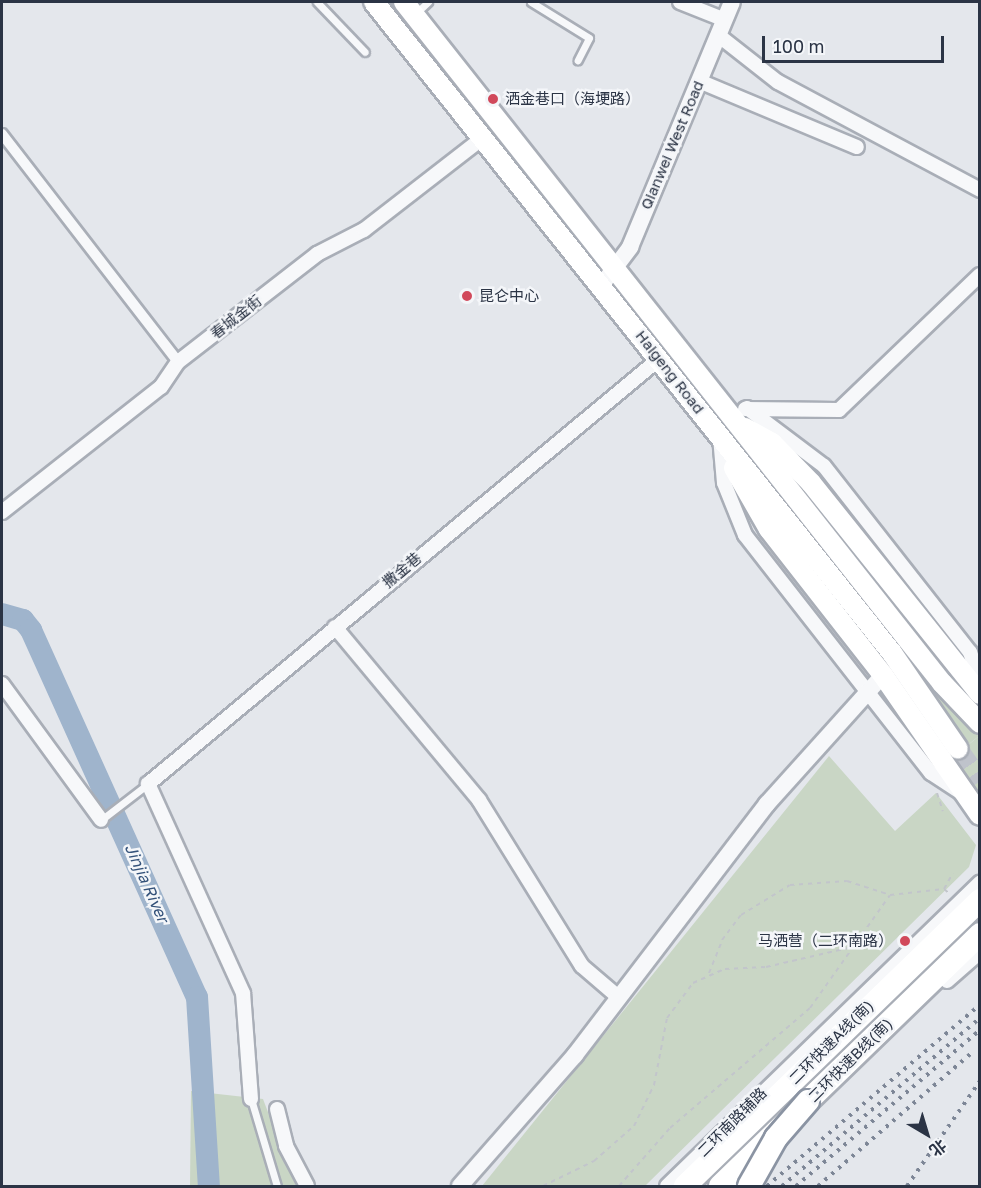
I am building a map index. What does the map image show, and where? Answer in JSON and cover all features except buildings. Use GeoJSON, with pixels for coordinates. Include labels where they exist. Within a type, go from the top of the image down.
{"type":"FeatureCollection","features":[{"type":"Feature","properties":{"kind":"highway","name":"二环快速A线(南)"},"geometry":{"type":"LineString","coordinates":[[685,1186],[969,901]]}},
{"type":"Feature","properties":{"kind":"highway","name":"二环快速B线(南)"},"geometry":{"type":"LineString","coordinates":[[720,1186],[980,934]]}},
{"type":"Feature","properties":{"kind":"highway"},"geometry":{"type":"LineString","coordinates":[[748,1186],[776,1138],[808,1101]]}},
{"type":"Feature","properties":{"kind":"main road","name":"Haigeng Road"},"geometry":{"type":"LineString","coordinates":[[374,2],[601,282],[659,359],[892,653],[958,749]]}},
{"type":"Feature","properties":{"kind":"main road","name":"Haigeng Road"},"geometry":{"type":"LineString","coordinates":[[413,5],[618,268],[738,415],[980,723]]}},
{"type":"Feature","properties":{"kind":"main road"},"geometry":{"type":"LineString","coordinates":[[738,415],[772,443],[811,483],[980,694]]}},
{"type":"Feature","properties":{"kind":"main road"},"geometry":{"type":"LineString","coordinates":[[719,435],[769,529],[883,675],[962,794],[979,813]]}},
{"type":"Feature","properties":{"kind":"street"},"geometry":{"type":"LineString","coordinates":[[680,2],[722,27],[778,82],[980,190]]}},
{"type":"Feature","properties":{"kind":"street","name":"Qianwei West Road"},"geometry":{"type":"LineString","coordinates":[[601,282],[618,268],[732,2]]}},
{"type":"Feature","properties":{"kind":"street"},"geometry":{"type":"LineString","coordinates":[[699,81],[856,147]]}},
{"type":"Feature","properties":{"kind":"street"},"geometry":{"type":"LineString","coordinates":[[2,134],[178,362]]}},
{"type":"Feature","properties":{"kind":"street","name":"春城金街"},"geometry":{"type":"LineString","coordinates":[[2,512],[161,387],[178,362],[317,254],[364,230],[484,137]]}},
{"type":"Feature","properties":{"kind":"street"},"geometry":{"type":"LineString","coordinates":[[738,415],[839,410],[980,275]]}},
{"type":"Feature","properties":{"kind":"street","name":"撒金巷"},"geometry":{"type":"LineString","coordinates":[[148,784],[659,359]]}},
{"type":"Feature","properties":{"kind":"street"},"geometry":{"type":"LineString","coordinates":[[738,415],[824,466],[970,652],[980,682]]}},
{"type":"Feature","properties":{"kind":"street"},"geometry":{"type":"LineString","coordinates":[[719,435],[735,519],[930,772],[962,794]]}},
{"type":"Feature","properties":{"kind":"street"},"geometry":{"type":"LineString","coordinates":[[335,627],[479,800],[582,966],[617,996]]}},
{"type":"Feature","properties":{"kind":"street"},"geometry":{"type":"LineString","coordinates":[[460,1186],[575,1055],[617,996],[767,804],[883,675]]}},
{"type":"Feature","properties":{"kind":"street"},"geometry":{"type":"LineString","coordinates":[[2,684],[101,820]]}},
{"type":"Feature","properties":{"kind":"street"},"geometry":{"type":"LineString","coordinates":[[148,784],[243,993],[251,1099]]}},
{"type":"Feature","properties":{"kind":"street","name":"二环南路辅路"},"geometry":{"type":"LineString","coordinates":[[667,1186],[969,901],[980,883]]}},
{"type":"Feature","properties":{"kind":"street"},"geometry":{"type":"LineString","coordinates":[[743,1186],[809,1112],[980,952]]}},
{"type":"Feature","properties":{"kind":"street"},"geometry":{"type":"LineString","coordinates":[[277,1109],[286,1146],[307,1186]]}},
{"type":"Feature","properties":{"kind":"lane"},"geometry":{"type":"LineString","coordinates":[[317,2],[365,52]]}},
{"type":"Feature","properties":{"kind":"lane"},"geometry":{"type":"LineString","coordinates":[[531,2],[590,38],[578,60]]}},
{"type":"Feature","properties":{"kind":"lane"},"geometry":{"type":"LineString","coordinates":[[101,820],[148,784]]}},
{"type":"Feature","properties":{"kind":"lane"},"geometry":{"type":"LineString","coordinates":[[251,1099],[277,1186]]}},
{"type":"Feature","properties":{"kind":"path"},"geometry":{"type":"LineString","coordinates":[[944,889],[953,873]]}},
{"type":"Feature","properties":{"kind":"path"},"geometry":{"type":"LineString","coordinates":[[543,1186],[594,1161],[634,1126],[654,1085],[667,1018],[680,997],[708,974],[722,940],[741,915],[773,892],[818,879],[847,881],[890,895],[944,889],[969,901]]}},
{"type":"Feature","properties":{"kind":"path"},"geometry":{"type":"LineString","coordinates":[[619,1186],[670,1128],[810,1008],[890,895]]}},
{"type":"Feature","properties":{"kind":"path"},"geometry":{"type":"LineString","coordinates":[[708,974],[856,946]]}},
{"type":"Feature","properties":{"kind":"green space"},"geometry":{"type":"Polygon","coordinates":[[[937,692],[979,736],[969,744],[935,694],[937,692]]]}},
{"type":"Feature","properties":{"kind":"green space"},"geometry":{"type":"Polygon","coordinates":[[[979,736],[979,800],[951,759],[979,736]]]}},
{"type":"Feature","properties":{"kind":"green space"},"geometry":{"type":"Polygon","coordinates":[[[829,756],[895,831],[936,793],[976,845],[969,867],[645,1186],[482,1186],[829,756]]]}},
{"type":"Feature","properties":{"kind":"green space"},"geometry":{"type":"Polygon","coordinates":[[[191,1091],[263,1099],[296,1186],[190,1186],[191,1091]]]}},
{"type":"Feature","properties":{"kind":"waterway","name":"Jinjia River"},"geometry":{"type":"LineString","coordinates":[[2,614],[23,620],[31,630],[197,997],[209,1186]]}},
{"type":"Feature","properties":{"kind":"tunnel"},"geometry":{"type":"LineString","coordinates":[[958,749],[980,781]]}},
{"type":"Feature","properties":{"kind":"railway"},"geometry":{"type":"LineString","coordinates":[[767,1186],[980,1005]]}},
{"type":"Feature","properties":{"kind":"railway"},"geometry":{"type":"LineString","coordinates":[[782,1186],[980,1018]]}},
{"type":"Feature","properties":{"kind":"railway"},"geometry":{"type":"LineString","coordinates":[[796,1186],[980,1030]]}},
{"type":"Feature","properties":{"kind":"railway"},"geometry":{"type":"LineString","coordinates":[[818,1186],[974,1051]]}},
{"type":"Feature","properties":{"kind":"railway"},"geometry":{"type":"LineString","coordinates":[[907,1186],[980,1081]]}},
{"type":"Feature","properties":{"kind":"place","name":"洒金巷口（海埂路）"},"geometry":{"type":"Point","coordinates":[493,99]}},
{"type":"Feature","properties":{"kind":"place","name":"昆仑中心"},"geometry":{"type":"Point","coordinates":[467,296]}},
{"type":"Feature","properties":{"kind":"place","name":"马洒营（二环南路）"},"geometry":{"type":"Point","coordinates":[905,941]}}]}
